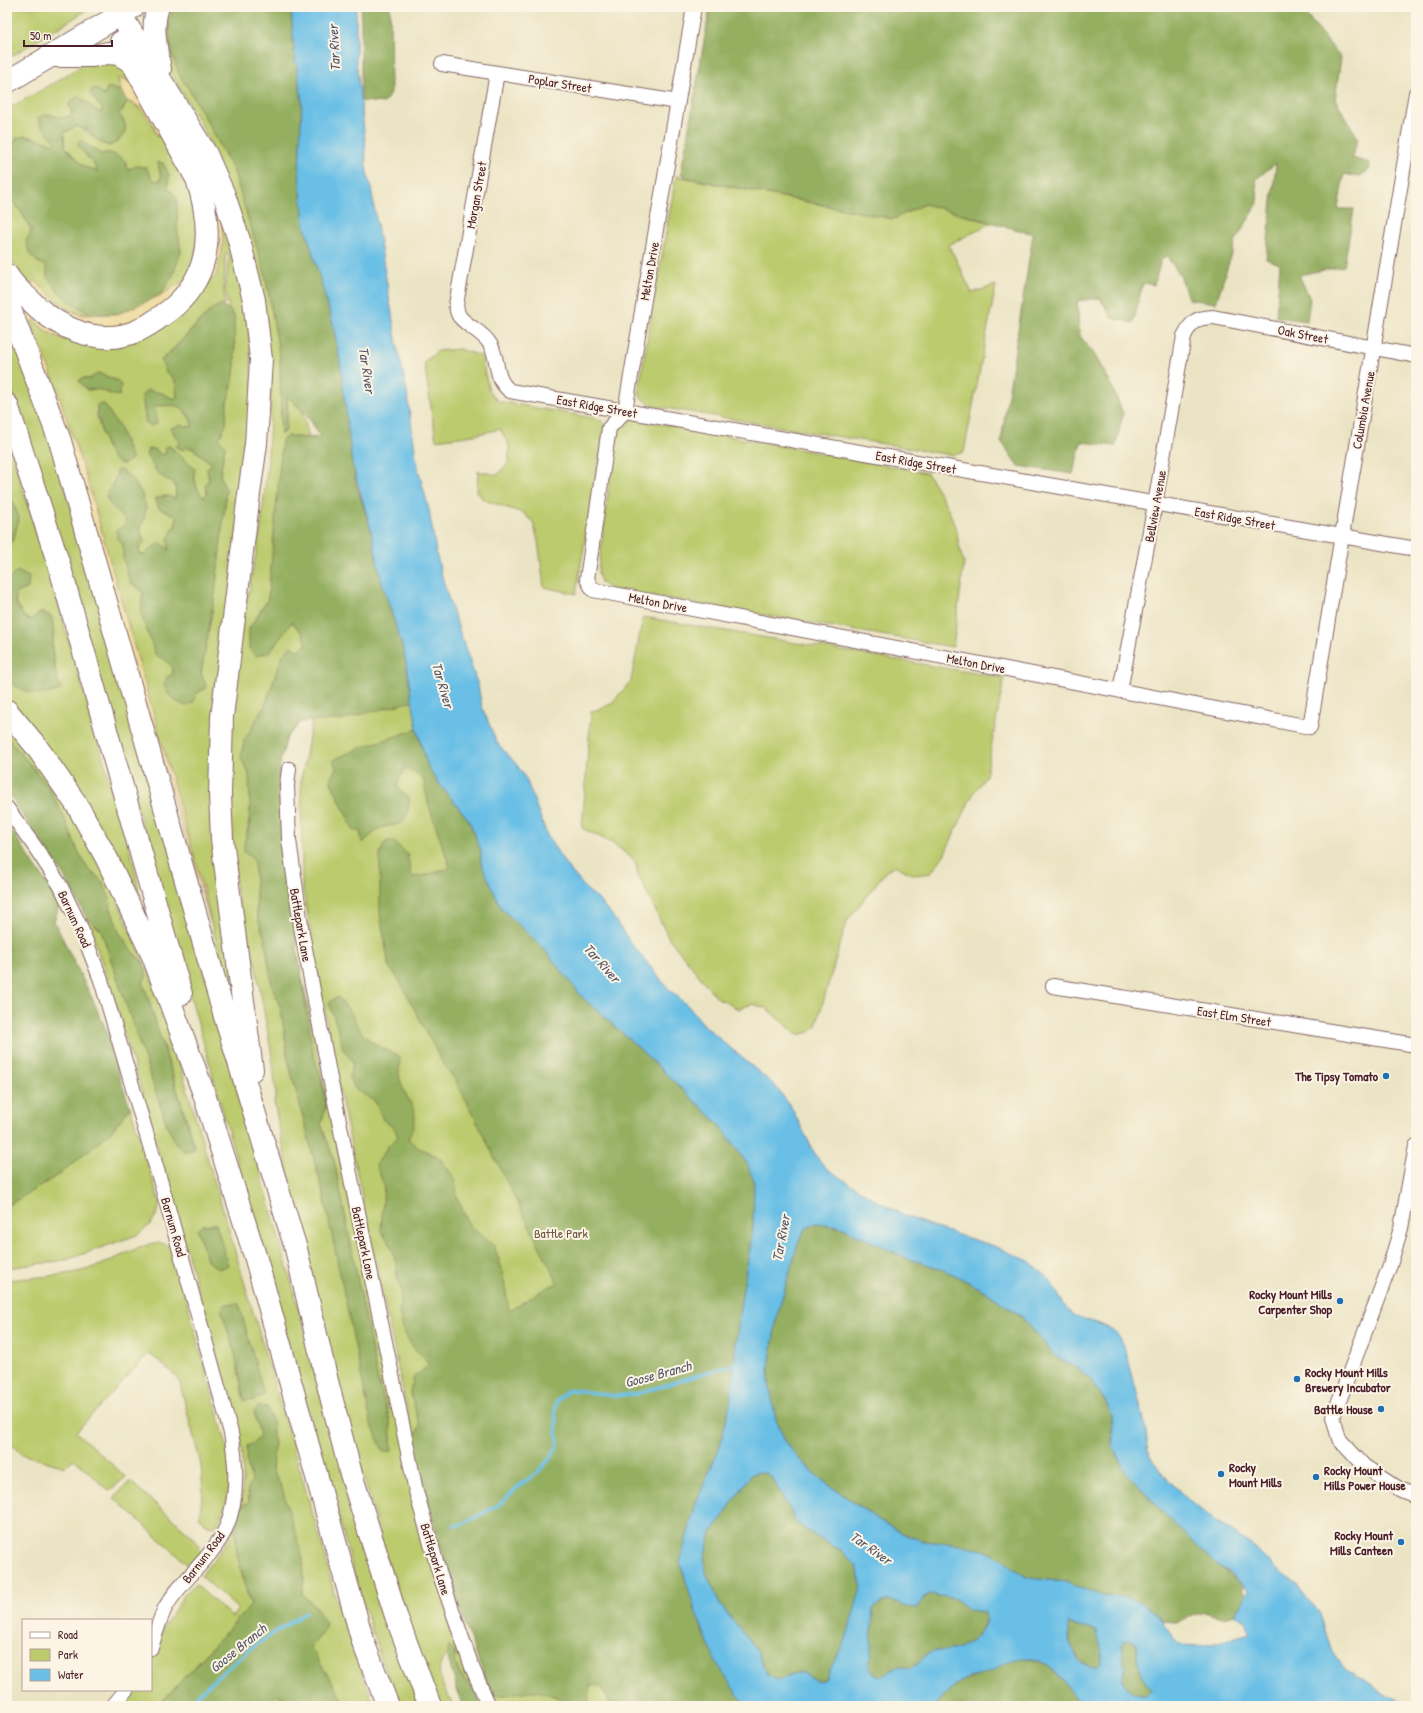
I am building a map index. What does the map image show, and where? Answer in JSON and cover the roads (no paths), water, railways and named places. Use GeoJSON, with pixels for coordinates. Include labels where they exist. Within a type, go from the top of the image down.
{"type":"FeatureCollection","features":[{"type":"Feature","properties":{"kind":"main road"},"geometry":{"type":"LineString","coordinates":[[158,7],[156,12],[155,44],[163,82]]}},
{"type":"Feature","properties":{"kind":"main road"},"geometry":{"type":"LineString","coordinates":[[121,14],[206,154],[224,195],[239,240],[254,300],[261,359],[256,444],[222,717],[220,795],[222,839],[260,1135]]}},
{"type":"Feature","properties":{"kind":"main road"},"geometry":{"type":"LineString","coordinates":[[7,82],[121,14]]}},
{"type":"Feature","properties":{"kind":"main road"},"geometry":{"type":"LineString","coordinates":[[7,275],[33,304],[54,321],[84,334],[110,336],[136,331],[156,320],[178,302],[192,285],[202,267],[206,252],[206,226],[202,194],[197,178],[133,63],[121,14]]}},
{"type":"Feature","properties":{"kind":"main road"},"geometry":{"type":"LineString","coordinates":[[49,56],[92,56],[108,53],[119,54],[133,63]]}},
{"type":"Feature","properties":{"kind":"main road"},"geometry":{"type":"LineString","coordinates":[[7,302],[60,441],[260,1135],[296,1248],[326,1377],[353,1481],[396,1616],[430,1706]]}},
{"type":"Feature","properties":{"kind":"main road"},"geometry":{"type":"LineString","coordinates":[[7,405],[60,568],[198,1053],[204,1094]]}},
{"type":"Feature","properties":{"kind":"main road"},"geometry":{"type":"LineString","coordinates":[[7,711],[36,746],[77,805],[106,857],[153,956],[204,1094],[256,1259],[363,1642],[388,1706]]}},
{"type":"Feature","properties":{"kind":"street","name":"Melton Drive"},"geometry":{"type":"LineString","coordinates":[[694,7],[625,411],[609,428],[587,579],[593,590],[1310,727]]}},
{"type":"Feature","properties":{"kind":"street","name":"Poplar Street"},"geometry":{"type":"LineString","coordinates":[[442,64],[678,102]]}},
{"type":"Feature","properties":{"kind":"street","name":"Morgan Street"},"geometry":{"type":"LineString","coordinates":[[459,316],[456,305],[497,73]]}},
{"type":"Feature","properties":{"kind":"street","name":"Columbia Avenue"},"geometry":{"type":"LineString","coordinates":[[1310,727],[1416,93]]}},
{"type":"Feature","properties":{"kind":"street","name":"East Ridge Street"},"geometry":{"type":"LineString","coordinates":[[459,316],[479,331],[490,344],[496,358],[498,376],[503,386],[510,391],[1416,549]]}},
{"type":"Feature","properties":{"kind":"street","name":"Oak Street"},"geometry":{"type":"LineString","coordinates":[[1191,323],[1201,317],[1212,317],[1416,356]]}},
{"type":"Feature","properties":{"kind":"street","name":"Bellview Avenue"},"geometry":{"type":"LineString","coordinates":[[1120,691],[1155,504],[1184,336],[1191,323]]}},
{"type":"Feature","properties":{"kind":"street","name":"Battlepark Lane"},"geometry":{"type":"LineString","coordinates":[[289,769],[287,785],[289,840],[302,933],[402,1428],[416,1491],[439,1572],[470,1660],[489,1706]]}},
{"type":"Feature","properties":{"kind":"street","name":"Barnum Road"},"geometry":{"type":"LineString","coordinates":[[7,808],[60,885],[80,926],[102,980],[163,1190],[231,1433],[236,1458],[236,1486],[231,1512],[223,1534],[165,1608],[152,1645]]}},
{"type":"Feature","properties":{"kind":"street","name":"East Elm Street"},"geometry":{"type":"LineString","coordinates":[[1053,986],[1416,1045]]}},
{"type":"Feature","properties":{"kind":"street"},"geometry":{"type":"LineString","coordinates":[[1416,1146],[1401,1228],[1390,1265],[1333,1417],[1339,1440],[1364,1466],[1401,1490],[1416,1496]]}},
{"type":"Feature","properties":{"kind":"street"},"geometry":{"type":"LineString","coordinates":[[1406,1201],[1416,1189]]}},
{"type":"Feature","properties":{"kind":"street"},"geometry":{"type":"LineString","coordinates":[[113,1706],[125,1691]]}},
{"type":"Feature","properties":{"kind":"water","name":"Tar River"},"geometry":{"type":"Polygon","coordinates":[[[291,7],[356,7],[356,59],[365,140],[366,168],[371,188],[397,345],[406,386],[417,465],[429,510],[437,557],[446,591],[478,686],[482,707],[497,743],[517,765],[526,779],[547,835],[565,864],[588,891],[595,896],[611,914],[630,942],[667,987],[687,1005],[706,1027],[776,1087],[791,1107],[816,1156],[826,1168],[877,1201],[908,1217],[939,1229],[994,1246],[1029,1261],[1049,1279],[1065,1306],[1073,1315],[1102,1325],[1115,1332],[1121,1339],[1127,1355],[1143,1416],[1150,1457],[1165,1476],[1185,1497],[1207,1515],[1251,1545],[1298,1585],[1320,1614],[1331,1650],[1344,1668],[1388,1696],[1410,1706],[1082,1706],[1061,1678],[1053,1670],[1044,1663],[1034,1659],[1023,1658],[1010,1661],[984,1674],[963,1680],[950,1690],[935,1706],[746,1706],[728,1681],[715,1660],[695,1610],[680,1562],[696,1503],[720,1446],[730,1404],[739,1314],[753,1229],[754,1183],[748,1165],[720,1125],[582,997],[545,950],[501,908],[481,863],[481,851],[469,820],[436,780],[427,764],[417,729],[404,652],[381,579],[371,530],[352,463],[340,362],[333,324],[304,223],[299,173],[302,101],[294,51],[291,7]],[[816,1223],[805,1229],[797,1246],[777,1316],[769,1366],[769,1383],[776,1420],[785,1441],[800,1460],[818,1477],[877,1519],[904,1534],[923,1541],[967,1546],[986,1551],[1003,1560],[1022,1575],[1029,1578],[1065,1582],[1102,1596],[1124,1597],[1144,1604],[1162,1621],[1175,1640],[1183,1645],[1196,1646],[1211,1644],[1250,1633],[1246,1622],[1234,1614],[1249,1591],[1231,1574],[1216,1564],[1174,1524],[1127,1474],[1113,1448],[1112,1416],[1105,1400],[1092,1383],[1091,1379],[1075,1367],[1057,1358],[1021,1316],[985,1291],[955,1275],[936,1267],[906,1258],[843,1228],[816,1223]],[[757,1472],[752,1474],[711,1534],[704,1557],[705,1570],[720,1605],[757,1649],[762,1665],[768,1674],[778,1680],[802,1672],[818,1681],[825,1679],[846,1639],[860,1591],[861,1584],[856,1566],[841,1550],[821,1540],[798,1524],[772,1478],[766,1473],[757,1472]],[[930,1594],[924,1597],[917,1608],[889,1601],[878,1604],[873,1609],[869,1667],[874,1674],[883,1676],[899,1666],[911,1669],[930,1653],[959,1648],[977,1637],[981,1631],[986,1619],[985,1612],[969,1610],[956,1599],[930,1594]],[[1068,1623],[1072,1648],[1081,1662],[1092,1667],[1098,1666],[1101,1663],[1102,1656],[1097,1631],[1068,1623]],[[1130,1639],[1125,1640],[1121,1645],[1125,1668],[1121,1678],[1134,1693],[1138,1695],[1147,1694],[1151,1690],[1139,1668],[1136,1643],[1130,1639]]]}},
{"type":"Feature","properties":{"kind":"waterway","name":"Goose Branch"},"geometry":{"type":"LineString","coordinates":[[454,1525],[461,1525],[500,1504],[520,1485],[537,1473],[552,1456],[558,1444],[555,1410],[557,1401],[567,1391],[575,1390],[614,1396],[636,1394],[738,1363]]}},
{"type":"Feature","properties":{"kind":"waterway","name":"Goose Branch"},"geometry":{"type":"LineString","coordinates":[[187,1706],[209,1684],[253,1647],[306,1612]]}},
{"type":"Feature","properties":{"kind":"place","name":"The Tipsy Tomato"},"geometry":{"type":"Point","coordinates":[1386,1076]}},
{"type":"Feature","properties":{"kind":"place","name":"Rocky Mount Mills Carpenter Shop"},"geometry":{"type":"Point","coordinates":[1340,1301]}},
{"type":"Feature","properties":{"kind":"place","name":"Rocky Mount Mills Brewery Incubator"},"geometry":{"type":"Point","coordinates":[1297,1379]}},
{"type":"Feature","properties":{"kind":"place","name":"Battle House"},"geometry":{"type":"Point","coordinates":[1381,1409]}},
{"type":"Feature","properties":{"kind":"place","name":"Rocky Mount Mills"},"geometry":{"type":"Point","coordinates":[1221,1474]}},
{"type":"Feature","properties":{"kind":"place","name":"Rocky Mount Mills Power House"},"geometry":{"type":"Point","coordinates":[1316,1477]}},
{"type":"Feature","properties":{"kind":"place","name":"Rocky Mount Mills Canteen"},"geometry":{"type":"Point","coordinates":[1401,1542]}},
{"type":"Feature","properties":{"kind":"park label","name":"Battle Park"},"geometry":{"type":"Point","coordinates":[561,1233]}}]}
